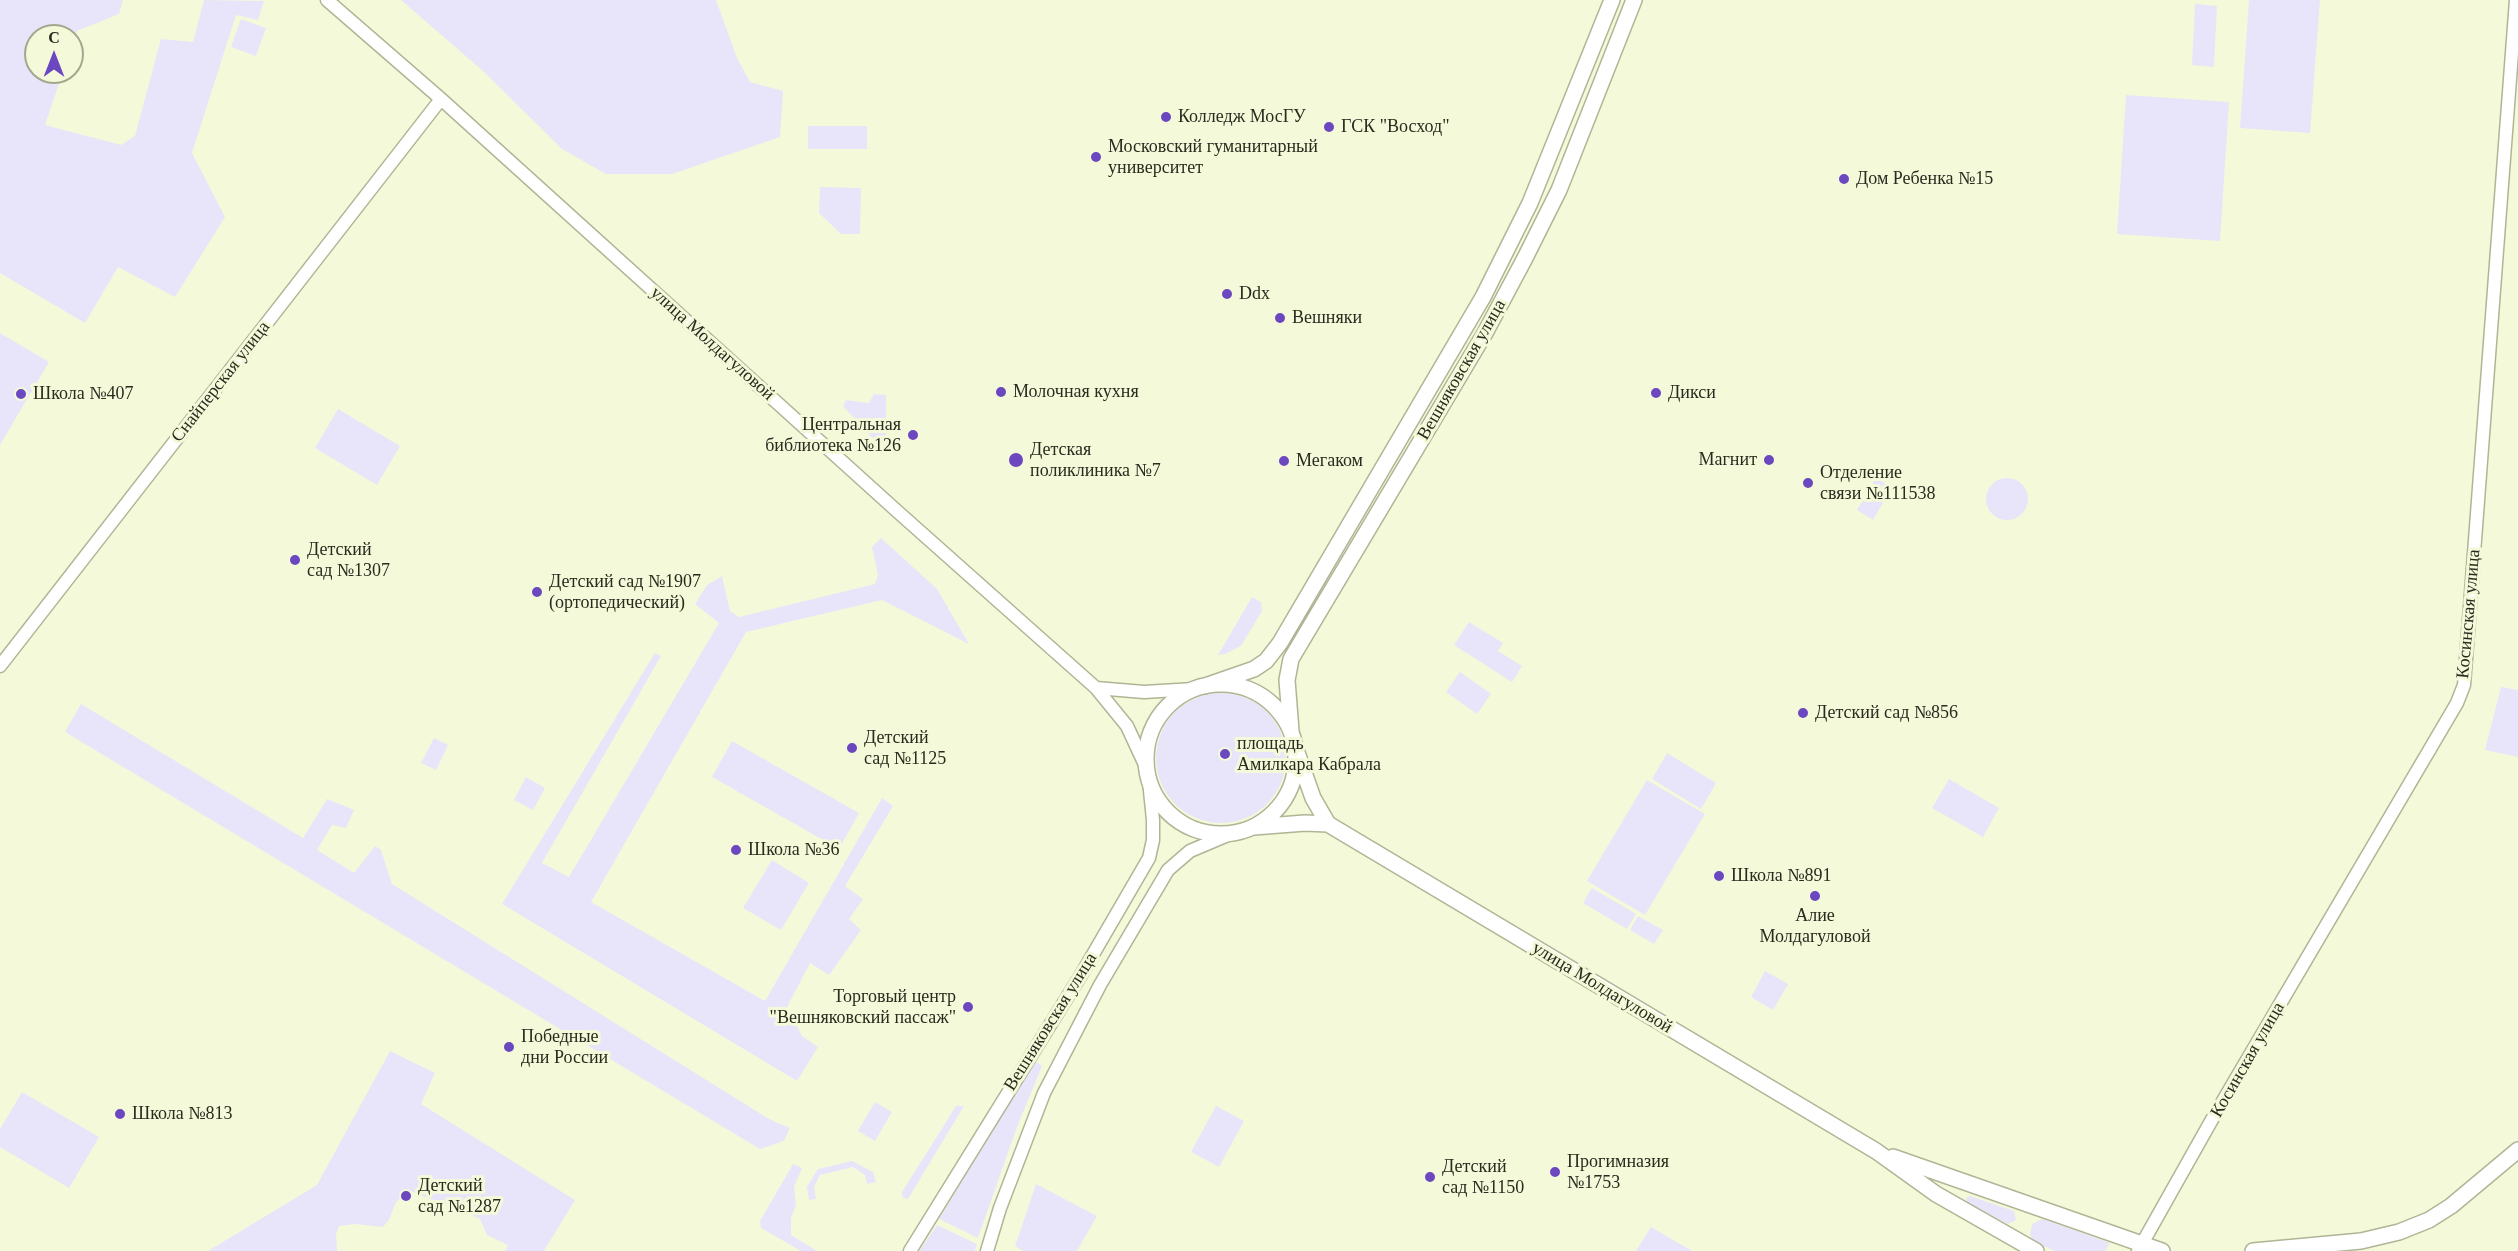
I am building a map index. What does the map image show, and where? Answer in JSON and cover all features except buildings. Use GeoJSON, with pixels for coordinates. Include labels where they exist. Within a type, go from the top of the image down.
{"type":"FeatureCollection","features":[{"type":"Feature","properties":{"kind":"main road","name":"Вешняковская улица"},"geometry":{"type":"LineString","coordinates":[[1199,687],[1254,669],[1275,651],[1457,341],[1502,259],[1535,192],[1612,0]]}},
{"type":"Feature","properties":{"kind":"main road","name":"Вешняковская улица"},"geometry":{"type":"LineString","coordinates":[[1291,731],[1287,680],[1291,659],[1474,351],[1520,269],[1559,190],[1634,0]]}},
{"type":"Feature","properties":{"kind":"main road"},"geometry":{"type":"LineString","coordinates":[[1199,687],[1244,688],[1264,697],[1276,708],[1291,731],[1295,747],[1295,772],[1288,792],[1277,808],[1251,827],[1235,832],[1213,833],[1189,827],[1173,817],[1159,801],[1147,774],[1148,740],[1154,724],[1166,707],[1180,695],[1199,687]]}},
{"type":"Feature","properties":{"kind":"main road","name":"улица Молдагуловой"},"geometry":{"type":"LineString","coordinates":[[1295,747],[1313,798],[1328,824]]}},
{"type":"Feature","properties":{"kind":"main road","name":"улица Молдагуловой"},"geometry":{"type":"LineString","coordinates":[[1251,827],[1305,823],[1328,824],[1876,1151],[1936,1194],[2037,1251]]}},
{"type":"Feature","properties":{"kind":"main road"},"geometry":{"type":"LineString","coordinates":[[2253,1251],[2361,1241],[2399,1232],[2429,1220],[2451,1206],[2518,1150]]}},
{"type":"Feature","properties":{"kind":"main road","name":"улица Молдагуловой"},"geometry":{"type":"LineString","coordinates":[[1876,1151],[2140,1248],[2162,1251]]}},
{"type":"Feature","properties":{"kind":"street","name":"улица Молдагуловой"},"geometry":{"type":"LineString","coordinates":[[327,0],[441,99],[1096,688],[1127,726],[1147,774]]}},
{"type":"Feature","properties":{"kind":"street","name":"Косинская улица"},"geometry":{"type":"LineString","coordinates":[[2140,1248],[2216,1113],[2457,703],[2464,685],[2516,0]]}},
{"type":"Feature","properties":{"kind":"street","name":"Снайперская улица"},"geometry":{"type":"LineString","coordinates":[[0,666],[441,99]]}},
{"type":"Feature","properties":{"kind":"street"},"geometry":{"type":"LineString","coordinates":[[1502,259],[1501,266],[1506,272],[1513,273],[1520,269]]}},
{"type":"Feature","properties":{"kind":"street"},"geometry":{"type":"LineString","coordinates":[[1457,341],[1463,337],[1470,338],[1475,344],[1474,351]]}},
{"type":"Feature","properties":{"kind":"street"},"geometry":{"type":"LineString","coordinates":[[1096,688],[1144,692],[1199,687]]}},
{"type":"Feature","properties":{"kind":"street","name":"Вешняковская улица"},"geometry":{"type":"LineString","coordinates":[[910,1251],[1081,975],[1149,858],[1153,840],[1153,820],[1147,774]]}},
{"type":"Feature","properties":{"kind":"street","name":"Вешняковская улица"},"geometry":{"type":"LineString","coordinates":[[987,1251],[1006,1191],[1044,1093],[1100,985],[1168,870],[1190,851],[1235,832]]}},
{"type":"Feature","properties":{"kind":"street"},"geometry":{"type":"LineString","coordinates":[[1951,1203],[1950,1190],[1957,1183],[1962,1182]]}},
{"type":"Feature","properties":{"kind":"shaded area"},"geometry":{"type":"Polygon","coordinates":[[[0,0],[123,0],[119,14],[84,28],[84,24],[24,24],[24,84],[59,84],[45,125],[121,145],[135,136],[161,39],[193,42],[204,0],[264,1],[258,20],[236,15],[192,153],[225,217],[175,297],[118,267],[85,323],[0,273],[0,0]]]}},
{"type":"Feature","properties":{"kind":"shaded area"},"geometry":{"type":"Polygon","coordinates":[[[401,0],[716,0],[737,58],[750,82],[783,91],[780,137],[672,174],[606,174],[562,149],[483,71],[401,0]]]}},
{"type":"Feature","properties":{"kind":"shaded area"},"geometry":{"type":"Polygon","coordinates":[[[2249,0],[2320,0],[2310,133],[2240,128],[2249,0]]]}},
{"type":"Feature","properties":{"kind":"shaded area"},"geometry":{"type":"Polygon","coordinates":[[[2195,4],[2217,6],[2214,67],[2192,65],[2195,4]]]}},
{"type":"Feature","properties":{"kind":"shaded area"},"geometry":{"type":"Polygon","coordinates":[[[241,19],[266,28],[256,56],[231,47],[241,19]]]}},
{"type":"Feature","properties":{"kind":"shaded area"},"geometry":{"type":"Polygon","coordinates":[[[2126,95],[2229,102],[2220,241],[2117,234],[2126,95]]]}},
{"type":"Feature","properties":{"kind":"shaded area"},"geometry":{"type":"Polygon","coordinates":[[[808,126],[867,126],[867,149],[808,149],[808,126]]]}},
{"type":"Feature","properties":{"kind":"shaded area"},"geometry":{"type":"Polygon","coordinates":[[[820,187],[861,188],[860,234],[841,234],[819,213],[820,187]]]}},
{"type":"Feature","properties":{"kind":"shaded area"},"geometry":{"type":"Polygon","coordinates":[[[0,333],[49,362],[0,445],[0,333]]]}},
{"type":"Feature","properties":{"kind":"shaded area"},"geometry":{"type":"Polygon","coordinates":[[[874,394],[886,395],[886,442],[877,443],[843,406],[846,400],[869,403],[874,394]]]}},
{"type":"Feature","properties":{"kind":"shaded area"},"geometry":{"type":"Polygon","coordinates":[[[338,409],[400,446],[377,485],[315,448],[338,409]]]}},
{"type":"Feature","properties":{"kind":"shaded area"},"geometry":{"type":"Polygon","coordinates":[[[1876,478],[1892,487],[1873,520],[1857,510],[1876,478]]]}},
{"type":"Feature","properties":{"kind":"shaded area"},"geometry":{"type":"Polygon","coordinates":[[[2007,478],[2022,484],[2028,499],[2022,514],[2007,520],[1992,514],[1986,499],[1992,484],[2007,478]]]}},
{"type":"Feature","properties":{"kind":"shaded area"},"geometry":{"type":"Polygon","coordinates":[[[881,538],[937,589],[969,644],[882,600],[746,632],[591,902],[765,1001],[882,798],[893,806],[845,886],[863,899],[849,919],[861,930],[829,975],[810,963],[787,1007],[802,1036],[818,1047],[797,1081],[502,904],[655,653],[661,656],[542,863],[569,877],[719,623],[695,604],[707,585],[722,576],[730,611],[739,617],[875,584],[878,575],[872,547],[881,538]]]}},
{"type":"Feature","properties":{"kind":"shaded area"},"geometry":{"type":"Polygon","coordinates":[[[1252,597],[1261,602],[1262,611],[1241,646],[1218,655],[1252,597]]]}},
{"type":"Feature","properties":{"kind":"shaded area"},"geometry":{"type":"Polygon","coordinates":[[[1469,622],[1503,643],[1498,651],[1522,666],[1512,682],[1454,645],[1469,622]]]}},
{"type":"Feature","properties":{"kind":"shaded area"},"geometry":{"type":"Polygon","coordinates":[[[1460,672],[1491,694],[1477,714],[1446,692],[1460,672]]]}},
{"type":"Feature","properties":{"kind":"shaded area"},"geometry":{"type":"Polygon","coordinates":[[[2501,687],[2518,690],[2518,757],[2485,750],[2501,687]]]}},
{"type":"Feature","properties":{"kind":"shaded area"},"geometry":{"type":"Polygon","coordinates":[[[1221,693],[1246,698],[1267,712],[1281,733],[1286,758],[1281,783],[1267,804],[1246,818],[1221,823],[1196,818],[1175,804],[1161,783],[1156,758],[1161,733],[1175,712],[1196,698],[1221,693]]]}},
{"type":"Feature","properties":{"kind":"shaded area"},"geometry":{"type":"Polygon","coordinates":[[[81,704],[303,838],[327,799],[354,810],[346,828],[332,825],[317,850],[354,873],[375,846],[381,850],[392,884],[769,1119],[790,1128],[784,1141],[760,1149],[65,732],[81,704]]]}},
{"type":"Feature","properties":{"kind":"shaded area"},"geometry":{"type":"Polygon","coordinates":[[[434,738],[448,745],[436,770],[421,763],[434,738]]]}},
{"type":"Feature","properties":{"kind":"shaded area"},"geometry":{"type":"Polygon","coordinates":[[[732,741],[859,813],[839,849],[712,777],[732,741]]]}},
{"type":"Feature","properties":{"kind":"shaded area"},"geometry":{"type":"Polygon","coordinates":[[[1667,753],[1716,783],[1701,809],[1652,779],[1667,753]]]}},
{"type":"Feature","properties":{"kind":"shaded area"},"geometry":{"type":"Polygon","coordinates":[[[526,777],[545,788],[533,810],[514,800],[526,777]]]}},
{"type":"Feature","properties":{"kind":"shaded area"},"geometry":{"type":"Polygon","coordinates":[[[1949,779],[1999,808],[1983,837],[1932,808],[1949,779]]]}},
{"type":"Feature","properties":{"kind":"shaded area"},"geometry":{"type":"Polygon","coordinates":[[[1647,780],[1705,814],[1645,915],[1587,881],[1647,780]]]}},
{"type":"Feature","properties":{"kind":"shaded area"},"geometry":{"type":"Polygon","coordinates":[[[772,860],[809,883],[781,930],[743,908],[772,860]]]}},
{"type":"Feature","properties":{"kind":"shaded area"},"geometry":{"type":"Polygon","coordinates":[[[1592,888],[1636,914],[1627,929],[1583,903],[1592,888]]]}},
{"type":"Feature","properties":{"kind":"shaded area"},"geometry":{"type":"Polygon","coordinates":[[[1638,916],[1663,930],[1654,944],[1630,930],[1638,916]]]}},
{"type":"Feature","properties":{"kind":"shaded area"},"geometry":{"type":"Polygon","coordinates":[[[1765,971],[1788,984],[1773,1010],[1751,997],[1765,971]]]}},
{"type":"Feature","properties":{"kind":"shaded area"},"geometry":{"type":"Polygon","coordinates":[[[390,1051],[435,1073],[421,1104],[575,1200],[544,1251],[505,1251],[508,1245],[487,1235],[480,1219],[449,1203],[441,1203],[410,1191],[396,1202],[389,1220],[383,1227],[355,1224],[339,1226],[336,1234],[337,1251],[208,1251],[317,1185],[390,1051]]]}},
{"type":"Feature","properties":{"kind":"shaded area"},"geometry":{"type":"Polygon","coordinates":[[[1035,1061],[1042,1066],[1017,1127],[978,1238],[939,1219],[1035,1061]]]}},
{"type":"Feature","properties":{"kind":"shaded area"},"geometry":{"type":"Polygon","coordinates":[[[22,1092],[99,1137],[69,1188],[0,1147],[0,1129],[22,1092]]]}},
{"type":"Feature","properties":{"kind":"shaded area"},"geometry":{"type":"Polygon","coordinates":[[[875,1102],[892,1112],[875,1141],[858,1131],[875,1102]]]}},
{"type":"Feature","properties":{"kind":"shaded area"},"geometry":{"type":"Polygon","coordinates":[[[956,1106],[964,1106],[908,1199],[903,1198],[902,1192],[956,1106]]]}},
{"type":"Feature","properties":{"kind":"shaded area"},"geometry":{"type":"Polygon","coordinates":[[[1216,1106],[1244,1121],[1219,1167],[1191,1152],[1216,1106]]]}},
{"type":"Feature","properties":{"kind":"shaded area"},"geometry":{"type":"Polygon","coordinates":[[[852,1161],[873,1172],[876,1182],[867,1184],[865,1175],[853,1167],[820,1175],[814,1187],[816,1199],[809,1200],[807,1187],[818,1169],[852,1161]]]}},
{"type":"Feature","properties":{"kind":"shaded area"},"geometry":{"type":"Polygon","coordinates":[[[793,1164],[802,1168],[794,1187],[796,1205],[791,1218],[791,1235],[817,1251],[801,1251],[761,1228],[760,1221],[793,1164]]]}},
{"type":"Feature","properties":{"kind":"shaded area"},"geometry":{"type":"Polygon","coordinates":[[[1036,1184],[1097,1216],[1077,1251],[1023,1251],[1015,1246],[1036,1184]]]}},
{"type":"Feature","properties":{"kind":"shaded area"},"geometry":{"type":"Polygon","coordinates":[[[1970,1196],[2014,1211],[2016,1220],[2008,1224],[1967,1203],[1966,1198],[1970,1196]]]}},
{"type":"Feature","properties":{"kind":"shaded area"},"geometry":{"type":"Polygon","coordinates":[[[2042,1219],[2110,1243],[2105,1251],[2055,1251],[2034,1242],[2030,1235],[2032,1224],[2042,1219]]]}},
{"type":"Feature","properties":{"kind":"shaded area"},"geometry":{"type":"Polygon","coordinates":[[[937,1225],[977,1244],[975,1251],[919,1251],[937,1225]]]}},
{"type":"Feature","properties":{"kind":"shaded area"},"geometry":{"type":"Polygon","coordinates":[[[1651,1227],[1692,1251],[1636,1251],[1651,1227]]]}},
{"type":"Feature","properties":{"kind":"place","name":"Колледж МосГУ"},"geometry":{"type":"Point","coordinates":[1166,117]}},
{"type":"Feature","properties":{"kind":"place","name":"ГСК \"Восход\""},"geometry":{"type":"Point","coordinates":[1329,127]}},
{"type":"Feature","properties":{"kind":"place","name":"Московский гуманитарный университет"},"geometry":{"type":"Point","coordinates":[1096,157]}},
{"type":"Feature","properties":{"kind":"place","name":"Дом Ребенка №15"},"geometry":{"type":"Point","coordinates":[1844,179]}},
{"type":"Feature","properties":{"kind":"place","name":"Ddx"},"geometry":{"type":"Point","coordinates":[1227,294]}},
{"type":"Feature","properties":{"kind":"place","name":"Вешняки"},"geometry":{"type":"Point","coordinates":[1280,318]}},
{"type":"Feature","properties":{"kind":"place","name":"Молочная кухня"},"geometry":{"type":"Point","coordinates":[1001,392]}},
{"type":"Feature","properties":{"kind":"place","name":"Дикси"},"geometry":{"type":"Point","coordinates":[1656,393]}},
{"type":"Feature","properties":{"kind":"place","name":"Школа №407"},"geometry":{"type":"Point","coordinates":[21,394]}},
{"type":"Feature","properties":{"kind":"place","name":"Центральная библиотека №126"},"geometry":{"type":"Point","coordinates":[913,435]}},
{"type":"Feature","properties":{"kind":"place","name":"Детская поликлиника №7"},"geometry":{"type":"Point","coordinates":[1016,460]}},
{"type":"Feature","properties":{"kind":"place","name":"Магнит"},"geometry":{"type":"Point","coordinates":[1769,460]}},
{"type":"Feature","properties":{"kind":"place","name":"Мегаком"},"geometry":{"type":"Point","coordinates":[1284,461]}},
{"type":"Feature","properties":{"kind":"place","name":"Отделение связи №111538"},"geometry":{"type":"Point","coordinates":[1808,483]}},
{"type":"Feature","properties":{"kind":"place","name":"Детский сад №1307"},"geometry":{"type":"Point","coordinates":[295,560]}},
{"type":"Feature","properties":{"kind":"place","name":"Детский сад №1907 (ортопедический)"},"geometry":{"type":"Point","coordinates":[537,592]}},
{"type":"Feature","properties":{"kind":"place","name":"Детский сад №856"},"geometry":{"type":"Point","coordinates":[1803,713]}},
{"type":"Feature","properties":{"kind":"place","name":"Детский сад №1125"},"geometry":{"type":"Point","coordinates":[852,748]}},
{"type":"Feature","properties":{"kind":"place","name":"площадь Амилкара Кабрала"},"geometry":{"type":"Point","coordinates":[1225,754]}},
{"type":"Feature","properties":{"kind":"place","name":"Школа №36"},"geometry":{"type":"Point","coordinates":[736,850]}},
{"type":"Feature","properties":{"kind":"place","name":"Школа №891"},"geometry":{"type":"Point","coordinates":[1719,876]}},
{"type":"Feature","properties":{"kind":"place","name":"Алие Молдагуловой"},"geometry":{"type":"Point","coordinates":[1815,896]}},
{"type":"Feature","properties":{"kind":"place","name":"Торговый центр \"Вешняковский пассаж\""},"geometry":{"type":"Point","coordinates":[968,1007]}},
{"type":"Feature","properties":{"kind":"place","name":"Победные дни России"},"geometry":{"type":"Point","coordinates":[509,1047]}},
{"type":"Feature","properties":{"kind":"place","name":"Школа №813"},"geometry":{"type":"Point","coordinates":[120,1114]}},
{"type":"Feature","properties":{"kind":"place","name":"Прогимназия №1753"},"geometry":{"type":"Point","coordinates":[1555,1172]}},
{"type":"Feature","properties":{"kind":"place","name":"Детский сад №1150"},"geometry":{"type":"Point","coordinates":[1430,1177]}},
{"type":"Feature","properties":{"kind":"place","name":"Детский сад №1287"},"geometry":{"type":"Point","coordinates":[406,1196]}}]}
